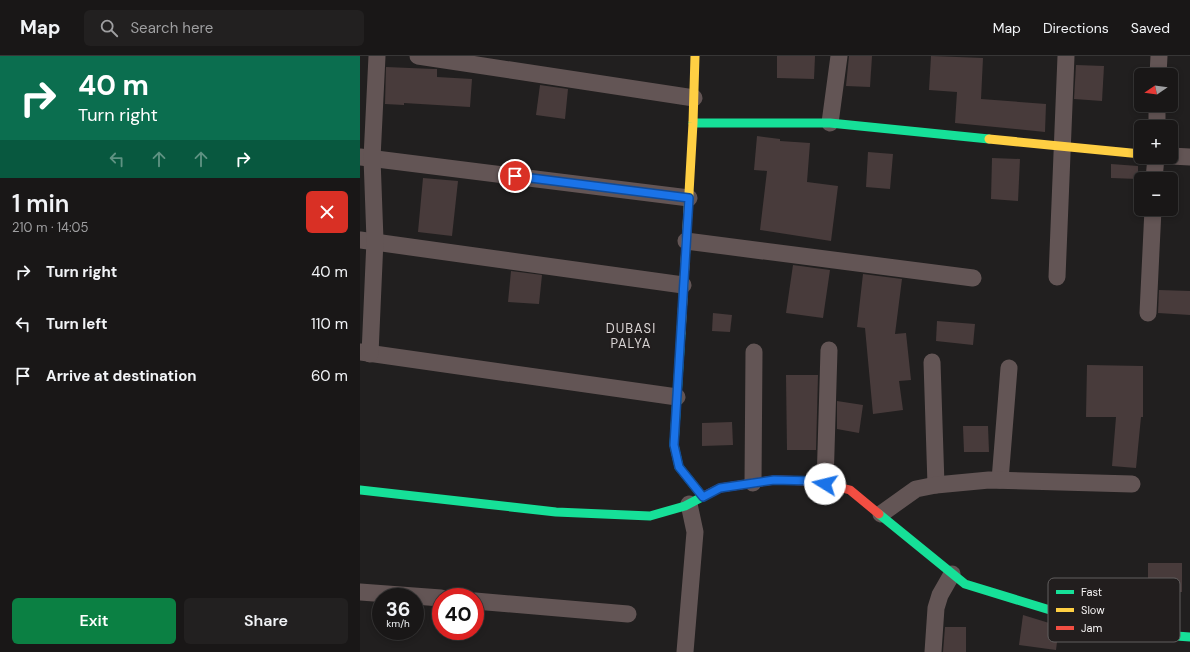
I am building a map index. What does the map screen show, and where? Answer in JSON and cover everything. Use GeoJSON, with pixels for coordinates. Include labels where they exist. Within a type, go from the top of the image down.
{"type":"FeatureCollection","features":[{"type":"Feature","properties":{"kind":"street"},"geometry":{"type":"LineString","coordinates":[[377,56],[366,157],[367,240],[365,353],[677,397]]}},
{"type":"Feature","properties":{"kind":"street"},"geometry":{"type":"LineString","coordinates":[[418,56],[694,98]]}},
{"type":"Feature","properties":{"kind":"street"},"geometry":{"type":"LineString","coordinates":[[685,652],[695,532],[696,501],[679,467],[674,445],[689,198],[695,56]]}},
{"type":"Feature","properties":{"kind":"street"},"geometry":{"type":"LineString","coordinates":[[830,123],[839,56]]}},
{"type":"Feature","properties":{"kind":"street"},"geometry":{"type":"LineString","coordinates":[[1056,56],[1066,56],[1057,277]]}},
{"type":"Feature","properties":{"kind":"street"},"geometry":{"type":"LineString","coordinates":[[1158,68],[1159,56]]}},
{"type":"Feature","properties":{"kind":"street"},"geometry":{"type":"LineString","coordinates":[[693,123],[830,123],[1134,153]]}},
{"type":"Feature","properties":{"kind":"street"},"geometry":{"type":"LineString","coordinates":[[1178,156],[1190,157]]}},
{"type":"Feature","properties":{"kind":"street"},"geometry":{"type":"LineString","coordinates":[[366,157],[689,198]]}},
{"type":"Feature","properties":{"kind":"street"},"geometry":{"type":"LineString","coordinates":[[1148,313],[1153,216]]}},
{"type":"Feature","properties":{"kind":"street"},"geometry":{"type":"LineString","coordinates":[[367,240],[684,285]]}},
{"type":"Feature","properties":{"kind":"street"},"geometry":{"type":"LineString","coordinates":[[686,241],[973,278]]}},
{"type":"Feature","properties":{"kind":"street"},"geometry":{"type":"LineString","coordinates":[[825,484],[829,350]]}},
{"type":"Feature","properties":{"kind":"street"},"geometry":{"type":"LineString","coordinates":[[754,352],[754,483]]}},
{"type":"Feature","properties":{"kind":"street"},"geometry":{"type":"LineString","coordinates":[[932,362],[936,485]]}},
{"type":"Feature","properties":{"kind":"street"},"geometry":{"type":"LineString","coordinates":[[1000,480],[1009,368]]}},
{"type":"Feature","properties":{"kind":"street"},"geometry":{"type":"LineString","coordinates":[[360,490],[556,512],[650,516],[696,501],[720,488],[774,480],[814,481],[850,490],[965,584],[1048,609]]}},
{"type":"Feature","properties":{"kind":"street"},"geometry":{"type":"LineString","coordinates":[[880,514],[916,489],[936,485],[1000,480],[1132,484]]}},
{"type":"Feature","properties":{"kind":"street"},"geometry":{"type":"LineString","coordinates":[[933,652],[936,608],[940,595],[952,574]]}},
{"type":"Feature","properties":{"kind":"street"},"geometry":{"type":"LineString","coordinates":[[360,592],[432,597]]}},
{"type":"Feature","properties":{"kind":"street"},"geometry":{"type":"LineString","coordinates":[[484,602],[628,614]]}},
{"type":"Feature","properties":{"kind":"street"},"geometry":{"type":"LineString","coordinates":[[1180,636],[1190,637]]}},
{"type":"Feature","properties":{"kind":"building"},"geometry":{"type":"Polygon","coordinates":[[[777,56],[815,56],[814,79],[777,78],[777,56]]]}},
{"type":"Feature","properties":{"kind":"building"},"geometry":{"type":"Polygon","coordinates":[[[849,56],[872,56],[870,87],[846,86],[849,56]]]}},
{"type":"Feature","properties":{"kind":"building"},"geometry":{"type":"Polygon","coordinates":[[[931,56],[983,58],[981,99],[1046,104],[1045,132],[955,123],[957,92],[929,90],[931,56]]]}},
{"type":"Feature","properties":{"kind":"building"},"geometry":{"type":"Polygon","coordinates":[[[1076,65],[1104,66],[1102,101],[1074,99],[1076,65]]]}},
{"type":"Feature","properties":{"kind":"building"},"geometry":{"type":"Polygon","coordinates":[[[386,67],[437,69],[437,77],[472,79],[470,107],[404,103],[404,105],[385,104],[386,67]]]}},
{"type":"Feature","properties":{"kind":"building"},"geometry":{"type":"Polygon","coordinates":[[[540,85],[568,89],[565,119],[536,115],[540,85]]]}},
{"type":"Feature","properties":{"kind":"building"},"geometry":{"type":"Polygon","coordinates":[[[757,136],[780,139],[780,141],[810,143],[807,182],[838,186],[831,241],[760,230],[767,171],[754,170],[757,136]]]}},
{"type":"Feature","properties":{"kind":"building"},"geometry":{"type":"Polygon","coordinates":[[[868,152],[893,154],[890,189],[866,187],[868,152]]]}},
{"type":"Feature","properties":{"kind":"building"},"geometry":{"type":"Polygon","coordinates":[[[992,158],[1020,159],[1018,201],[991,199],[992,158]]]}},
{"type":"Feature","properties":{"kind":"building"},"geometry":{"type":"Polygon","coordinates":[[[1111,164],[1138,166],[1138,172],[1134,172],[1134,179],[1111,178],[1111,164]]]}},
{"type":"Feature","properties":{"kind":"building"},"geometry":{"type":"Polygon","coordinates":[[[423,178],[458,181],[452,236],[418,232],[423,178]]]}},
{"type":"Feature","properties":{"kind":"building"},"geometry":{"type":"Polygon","coordinates":[[[793,265],[830,270],[823,318],[786,313],[793,265]]]}},
{"type":"Feature","properties":{"kind":"building"},"geometry":{"type":"Polygon","coordinates":[[[511,271],[542,275],[539,304],[508,302],[511,271]]]}},
{"type":"Feature","properties":{"kind":"building"},"geometry":{"type":"Polygon","coordinates":[[[863,274],[902,279],[895,334],[906,333],[911,380],[899,381],[903,410],[873,414],[865,328],[857,327],[863,274]]]}},
{"type":"Feature","properties":{"kind":"building"},"geometry":{"type":"Polygon","coordinates":[[[1159,290],[1190,291],[1190,315],[1158,313],[1159,290]]]}},
{"type":"Feature","properties":{"kind":"building"},"geometry":{"type":"Polygon","coordinates":[[[713,313],[732,315],[730,332],[712,331],[713,313]]]}},
{"type":"Feature","properties":{"kind":"building"},"geometry":{"type":"Polygon","coordinates":[[[937,321],[975,324],[973,345],[936,341],[937,321]]]}},
{"type":"Feature","properties":{"kind":"building"},"geometry":{"type":"Polygon","coordinates":[[[1087,365],[1143,366],[1143,417],[1141,417],[1136,468],[1112,466],[1116,417],[1086,417],[1087,365]]]}},
{"type":"Feature","properties":{"kind":"building"},"geometry":{"type":"Polygon","coordinates":[[[786,375],[818,375],[816,450],[787,450],[786,375]]]}},
{"type":"Feature","properties":{"kind":"building"},"geometry":{"type":"Polygon","coordinates":[[[837,401],[863,405],[859,433],[837,429],[837,401]]]}},
{"type":"Feature","properties":{"kind":"building"},"geometry":{"type":"Polygon","coordinates":[[[732,422],[733,445],[702,446],[702,423],[732,422]]]}},
{"type":"Feature","properties":{"kind":"building"},"geometry":{"type":"Polygon","coordinates":[[[963,426],[988,426],[989,452],[964,452],[963,426]]]}},
{"type":"Feature","properties":{"kind":"building"},"geometry":{"type":"Polygon","coordinates":[[[1148,563],[1182,563],[1182,592],[1180,592],[1180,578],[1148,578],[1148,563]]]}},
{"type":"Feature","properties":{"kind":"building"},"geometry":{"type":"Polygon","coordinates":[[[1023,615],[1048,623],[1048,642],[1057,642],[1056,650],[1019,645],[1023,615]]]}},
{"type":"Feature","properties":{"kind":"building"},"geometry":{"type":"Polygon","coordinates":[[[945,627],[966,627],[966,652],[943,652],[945,627]]]}},
{"type":"Feature","properties":{"kind":"traffic: fast"},"geometry":{"type":"LineString","coordinates":[[693,123],[830,123],[989,139]]}},
{"type":"Feature","properties":{"kind":"traffic: fast"},"geometry":{"type":"LineString","coordinates":[[681,333],[674,445],[679,467],[703,497]]}},
{"type":"Feature","properties":{"kind":"traffic: fast"},"geometry":{"type":"LineString","coordinates":[[360,490],[556,512],[650,516],[685,506],[704,496]]}},
{"type":"Feature","properties":{"kind":"traffic: fast"},"geometry":{"type":"LineString","coordinates":[[879,514],[965,584],[1048,609]]}},
{"type":"Feature","properties":{"kind":"traffic: fast"},"geometry":{"type":"LineString","coordinates":[[1180,636],[1190,637]]}},
{"type":"Feature","properties":{"kind":"traffic: slow"},"geometry":{"type":"LineString","coordinates":[[681,333],[693,123],[695,56]]}},
{"type":"Feature","properties":{"kind":"traffic: slow"},"geometry":{"type":"LineString","coordinates":[[989,139],[1134,153]]}},
{"type":"Feature","properties":{"kind":"traffic: jam"},"geometry":{"type":"LineString","coordinates":[[704,496],[720,488],[774,480],[814,481],[850,490],[879,514]]}},
{"type":"Feature","properties":{"kind":"district","name":"DUBASI PALYA"},"geometry":{"type":"Point","coordinates":[631,336]}},
{"type":"Feature","properties":{"kind":"route"},"geometry":{"type":"LineString","coordinates":[[515,176],[689,198],[674,445],[679,467],[703,497],[720,488],[774,480],[814,481],[825,484]]}}]}
